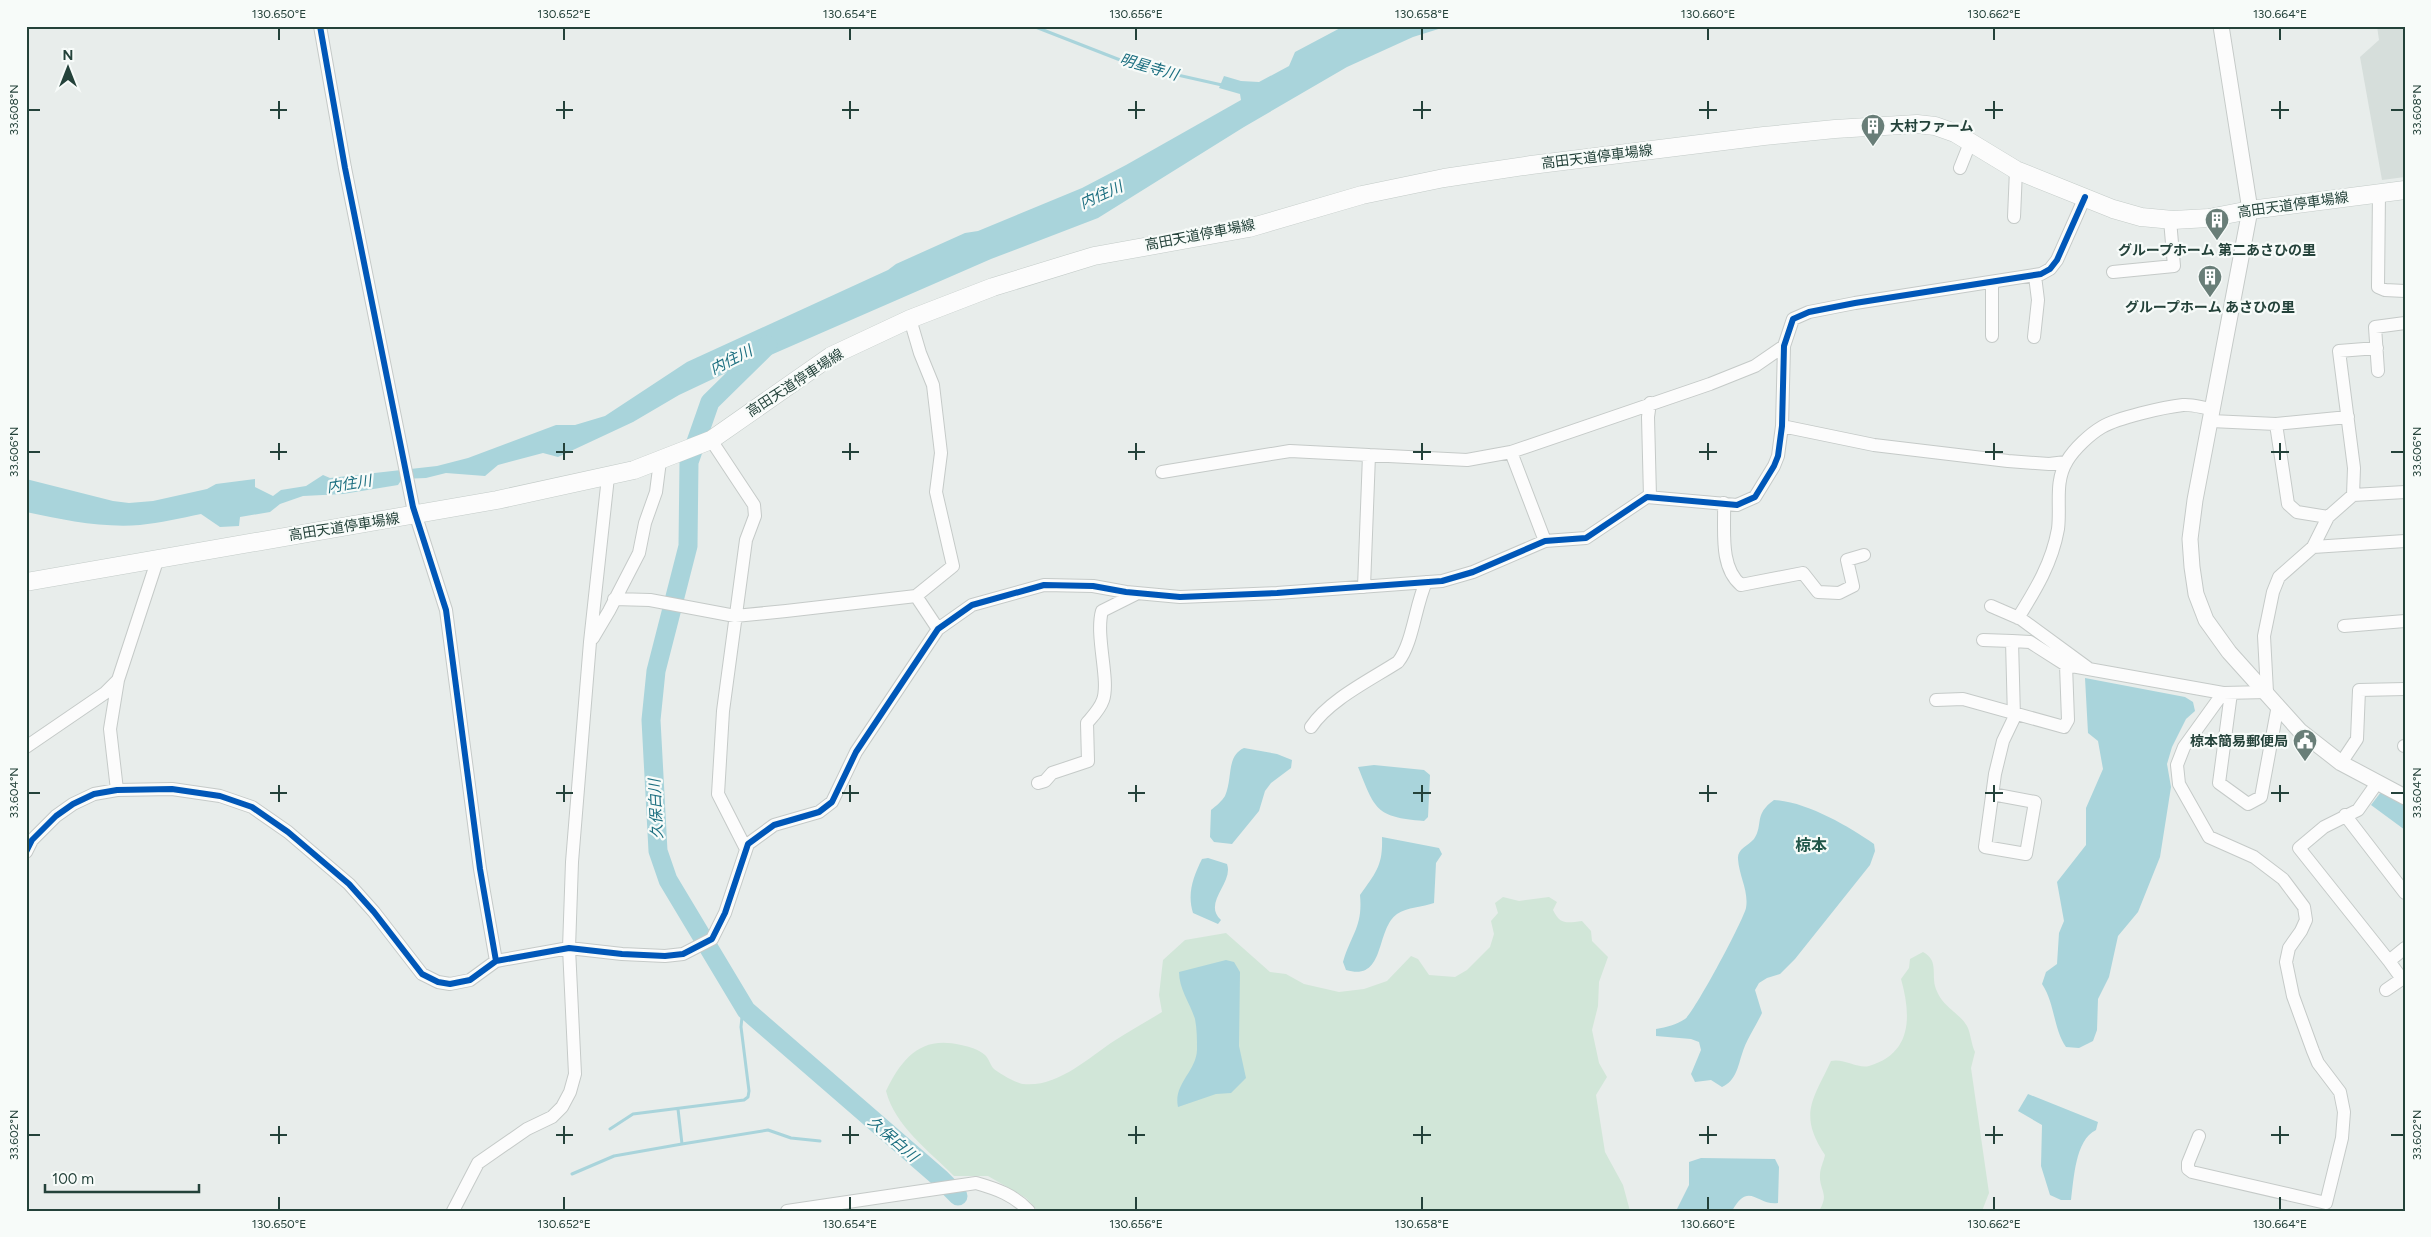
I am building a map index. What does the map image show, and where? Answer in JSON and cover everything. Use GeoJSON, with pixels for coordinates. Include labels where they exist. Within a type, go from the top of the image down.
{"type":"FeatureCollection","features":[{"type":"Feature","properties":{"kind":"main road","name":"高田天道停車場線"},"geometry":{"type":"LineString","coordinates":[[26,582],[608,477],[660,461],[711,440],[832,356],[910,319],[993,287],[1094,256],[1249,228],[1362,195],[1444,178],[1531,165],[1764,136],[1890,125],[1935,126],[1955,133],[2016,170],[2114,209],[2141,217],[2170,220],[2208,218],[2250,210],[2405,190]]}},
{"type":"Feature","properties":{"kind":"street"},"geometry":{"type":"LineString","coordinates":[[320,26],[345,168],[415,511],[446,610],[480,869],[496,961]]}},
{"type":"Feature","properties":{"kind":"street"},"geometry":{"type":"LineString","coordinates":[[2221,26],[2250,210],[2195,500],[2190,540],[2196,594],[2206,620],[2229,652],[2267,692],[2300,731],[2341,762],[2405,797]]}},
{"type":"Feature","properties":{"kind":"street"},"geometry":{"type":"LineString","coordinates":[[1960,168],[1970,143]]}},
{"type":"Feature","properties":{"kind":"street"},"geometry":{"type":"LineString","coordinates":[[2014,217],[2016,170]]}},
{"type":"Feature","properties":{"kind":"street"},"geometry":{"type":"LineString","coordinates":[[2379,193],[2378,287],[2405,291]]}},
{"type":"Feature","properties":{"kind":"street"},"geometry":{"type":"LineString","coordinates":[[26,852],[29,838],[73,804],[94,794],[118,790],[172,789],[220,796],[252,808],[288,832],[349,884],[374,912],[422,974],[438,982],[450,984],[470,980],[496,961],[569,948],[665,956],[683,954],[712,939],[725,913],[745,847],[774,825],[819,812],[832,802],[856,752],[938,629],[972,605],[1044,585],[1093,586],[1138,593],[1188,596],[1442,581],[1474,572],[1544,541],[1586,538],[1650,497],[1737,505],[1755,497],[1774,466],[1782,426],[1784,346],[1793,319],[1809,312],[2035,276],[2050,269],[2057,260],[2085,197]]}},
{"type":"Feature","properties":{"kind":"street"},"geometry":{"type":"LineString","coordinates":[[2113,272],[2174,266],[2170,220]]}},
{"type":"Feature","properties":{"kind":"street"},"geometry":{"type":"LineString","coordinates":[[2034,337],[2038,300],[2035,276]]}},
{"type":"Feature","properties":{"kind":"street"},"geometry":{"type":"LineString","coordinates":[[1992,282],[1992,336]]}},
{"type":"Feature","properties":{"kind":"street"},"geometry":{"type":"LineString","coordinates":[[614,599],[650,600],[736,616],[916,596],[953,566],[936,492],[941,453],[932,385],[910,319]]}},
{"type":"Feature","properties":{"kind":"street"},"geometry":{"type":"LineString","coordinates":[[2378,371],[2375,327],[2405,323]]}},
{"type":"Feature","properties":{"kind":"street"},"geometry":{"type":"LineString","coordinates":[[1162,472],[1290,451],[1467,460],[1511,452],[1754,366],[1784,346]]}},
{"type":"Feature","properties":{"kind":"street"},"geometry":{"type":"LineString","coordinates":[[2353,495],[2354,468],[2339,351],[2377,348]]}},
{"type":"Feature","properties":{"kind":"street"},"geometry":{"type":"LineString","coordinates":[[1650,403],[1648,417],[1650,497]]}},
{"type":"Feature","properties":{"kind":"street"},"geometry":{"type":"LineString","coordinates":[[2018,618],[2040,584],[2051,560],[2058,528],[2058,486],[2066,462],[2087,438],[2102,426],[2127,418],[2184,405],[2212,415],[2276,424],[2348,417]]}},
{"type":"Feature","properties":{"kind":"street"},"geometry":{"type":"LineString","coordinates":[[2276,424],[2288,504],[2297,512],[2328,517]]}},
{"type":"Feature","properties":{"kind":"street"},"geometry":{"type":"LineString","coordinates":[[1782,426],[1874,446],[2008,461],[2049,464],[2066,462]]}},
{"type":"Feature","properties":{"kind":"street"},"geometry":{"type":"LineString","coordinates":[[711,440],[754,505],[755,516],[746,540],[723,711],[718,794],[745,847]]}},
{"type":"Feature","properties":{"kind":"street"},"geometry":{"type":"LineString","coordinates":[[1511,452],[1544,541]]}},
{"type":"Feature","properties":{"kind":"street"},"geometry":{"type":"LineString","coordinates":[[1364,587],[1369,455]]}},
{"type":"Feature","properties":{"kind":"street"},"geometry":{"type":"LineString","coordinates":[[590,642],[638,553],[645,523],[656,492],[660,461]]}},
{"type":"Feature","properties":{"kind":"street"},"geometry":{"type":"LineString","coordinates":[[453,1211],[478,1164],[527,1129],[552,1117],[562,1108],[570,1092],[575,1074],[569,948],[572,862],[590,642],[608,477]]}},
{"type":"Feature","properties":{"kind":"street"},"geometry":{"type":"LineString","coordinates":[[2267,692],[2264,636],[2273,592],[2279,577],[2313,547],[2328,517],[2353,495],[2405,492]]}},
{"type":"Feature","properties":{"kind":"street"},"geometry":{"type":"LineString","coordinates":[[1724,503],[1724,546],[1734,579],[1741,584],[1803,574],[1818,592],[1839,593],[1853,586],[1847,560],[1864,555]]}},
{"type":"Feature","properties":{"kind":"street"},"geometry":{"type":"LineString","coordinates":[[2313,547],[2405,541]]}},
{"type":"Feature","properties":{"kind":"street"},"geometry":{"type":"LineString","coordinates":[[118,790],[110,729],[118,680],[158,558]]}},
{"type":"Feature","properties":{"kind":"street"},"geometry":{"type":"LineString","coordinates":[[1311,727],[1318,716],[1329,707],[1398,662],[1404,654],[1418,599],[1426,582]]}},
{"type":"Feature","properties":{"kind":"street"},"geometry":{"type":"LineString","coordinates":[[1038,782],[1045,781],[1052,773],[1088,761],[1087,723],[1103,700],[1104,692],[1101,634],[1102,611],[1138,593]]}},
{"type":"Feature","properties":{"kind":"street"},"geometry":{"type":"LineString","coordinates":[[916,596],[938,629]]}},
{"type":"Feature","properties":{"kind":"street"},"geometry":{"type":"LineString","coordinates":[[1991,606],[2018,618],[2088,668]]}},
{"type":"Feature","properties":{"kind":"street"},"geometry":{"type":"LineString","coordinates":[[2344,626],[2405,621]]}},
{"type":"Feature","properties":{"kind":"street"},"geometry":{"type":"LineString","coordinates":[[1983,640],[2030,642],[2066,665],[2227,693],[2267,692]]}},
{"type":"Feature","properties":{"kind":"street"},"geometry":{"type":"LineString","coordinates":[[1992,794],[2035,802],[2026,854],[1985,847],[1995,774],[2002,741],[2014,714],[2012,641]]}},
{"type":"Feature","properties":{"kind":"street"},"geometry":{"type":"LineString","coordinates":[[1936,700],[1963,699],[2064,727],[2068,720],[2066,665]]}},
{"type":"Feature","properties":{"kind":"street"},"geometry":{"type":"LineString","coordinates":[[26,747],[106,692],[118,680]]}},
{"type":"Feature","properties":{"kind":"street"},"geometry":{"type":"LineString","coordinates":[[2341,762],[2358,739],[2359,690],[2405,689]]}},
{"type":"Feature","properties":{"kind":"street"},"geometry":{"type":"LineString","coordinates":[[2227,693],[2219,783],[2248,804],[2261,797],[2278,705]]}},
{"type":"Feature","properties":{"kind":"street"},"geometry":{"type":"LineString","coordinates":[[2199,1136],[2188,1163],[2188,1169],[2192,1172],[2326,1203],[2342,1138],[2344,1112],[2340,1092],[2318,1063],[2313,1051],[2293,996],[2286,962],[2289,948],[2306,920],[2304,907],[2283,879],[2254,856],[2209,836],[2179,784],[2177,765],[2184,747],[2227,693]]}},
{"type":"Feature","properties":{"kind":"street"},"geometry":{"type":"LineString","coordinates":[[2377,783],[2358,810],[2324,827],[2299,848],[2402,979],[2386,990]]}},
{"type":"Feature","properties":{"kind":"street"},"geometry":{"type":"LineString","coordinates":[[2345,815],[2405,893]]}},
{"type":"Feature","properties":{"kind":"street"},"geometry":{"type":"LineString","coordinates":[[2389,961],[2405,948]]}},
{"type":"Feature","properties":{"kind":"street"},"geometry":{"type":"LineString","coordinates":[[787,1211],[976,1183],[1001,1190],[1022,1203],[1029,1211]]}},
{"type":"Feature","properties":{"kind":"shaded area"},"geometry":{"type":"Polygon","coordinates":[[[2377,26],[2405,26],[2405,177],[2382,180],[2360,57],[2379,40],[2377,26]]]}},
{"type":"Feature","properties":{"kind":"green space"},"geometry":{"type":"Polygon","coordinates":[[[1503,897],[1519,901],[1549,897],[1557,902],[1553,910],[1558,918],[1564,922],[1582,921],[1591,931],[1592,941],[1608,957],[1599,982],[1598,1006],[1592,1030],[1599,1063],[1607,1077],[1596,1095],[1605,1152],[1623,1185],[1630,1211],[1038,1211],[1026,1198],[988,1176],[954,1176],[905,1127],[890,1104],[886,1091],[899,1068],[914,1052],[924,1046],[935,1043],[947,1043],[977,1050],[988,1058],[995,1070],[1023,1084],[1036,1084],[1060,1077],[1162,1012],[1159,995],[1163,960],[1185,940],[1226,933],[1270,972],[1286,974],[1304,984],[1339,992],[1364,989],[1387,981],[1411,956],[1418,959],[1429,975],[1455,977],[1467,970],[1490,947],[1494,934],[1491,921],[1498,913],[1495,903],[1503,897]]]}},
{"type":"Feature","properties":{"kind":"green space"},"geometry":{"type":"Polygon","coordinates":[[[1923,952],[1928,955],[1933,963],[1935,986],[1941,999],[1967,1026],[1975,1052],[1971,1068],[1989,1193],[1982,1211],[1819,1211],[1824,1200],[1820,1175],[1825,1155],[1817,1141],[1810,1118],[1814,1097],[1831,1061],[1836,1060],[1865,1067],[1883,1060],[1894,1052],[1901,1042],[1907,1019],[1901,979],[1909,968],[1910,959],[1923,952]]]}},
{"type":"Feature","properties":{"kind":"water","name":"内住川"},"geometry":{"type":"Polygon","coordinates":[[[1344,26],[1448,26],[1413,37],[1347,67],[1244,127],[1098,218],[991,259],[732,370],[679,395],[633,422],[558,457],[543,453],[498,465],[485,476],[446,473],[426,478],[402,479],[398,485],[343,494],[303,496],[280,504],[270,512],[240,517],[239,526],[220,527],[201,514],[155,523],[126,526],[83,523],[26,512],[26,479],[113,501],[129,503],[153,501],[207,489],[216,484],[255,479],[255,487],[273,496],[281,490],[306,486],[323,475],[330,478],[437,466],[468,458],[556,425],[575,425],[605,416],[687,362],[965,233],[978,231],[1082,188],[1126,165],[1241,100],[1240,94],[1219,88],[1224,76],[1241,81],[1259,82],[1289,66],[1295,52],[1344,26]]]}},
{"type":"Feature","properties":{"kind":"water"},"geometry":{"type":"Polygon","coordinates":[[[2085,678],[2185,697],[2193,702],[2195,711],[2186,719],[2172,747],[2167,764],[2171,787],[2160,857],[2138,912],[2118,936],[2109,977],[2098,999],[2097,1030],[2093,1041],[2079,1048],[2066,1047],[2042,984],[2046,972],[2057,964],[2059,933],[2064,921],[2057,882],[2086,845],[2086,808],[2103,769],[2098,741],[2088,733],[2085,678]]]}},
{"type":"Feature","properties":{"kind":"water"},"geometry":{"type":"Polygon","coordinates":[[[1244,748],[1277,754],[1292,760],[1291,768],[1271,783],[1265,791],[1259,811],[1232,844],[1214,842],[1210,837],[1211,810],[1225,796],[1232,762],[1238,752],[1244,748]]]}},
{"type":"Feature","properties":{"kind":"water"},"geometry":{"type":"Polygon","coordinates":[[[1374,765],[1424,770],[1430,775],[1428,817],[1424,821],[1395,817],[1379,808],[1373,801],[1358,767],[1374,765]]]}},
{"type":"Feature","properties":{"kind":"water"},"geometry":{"type":"Polygon","coordinates":[[[2381,792],[2405,805],[2405,830],[2371,805],[2381,792]]]}},
{"type":"Feature","properties":{"kind":"water"},"geometry":{"type":"Polygon","coordinates":[[[1774,800],[1800,805],[1827,816],[1874,844],[1875,851],[1870,865],[1795,959],[1780,974],[1759,983],[1755,990],[1762,1013],[1746,1044],[1736,1073],[1730,1081],[1722,1087],[1711,1080],[1695,1082],[1691,1074],[1701,1050],[1699,1042],[1691,1039],[1656,1036],[1656,1029],[1671,1026],[1685,1019],[1698,1001],[1728,947],[1743,916],[1747,902],[1738,856],[1741,850],[1754,839],[1763,810],[1774,800]]]}},
{"type":"Feature","properties":{"kind":"water"},"geometry":{"type":"Polygon","coordinates":[[[1382,837],[1439,848],[1442,854],[1436,863],[1434,903],[1405,910],[1397,914],[1390,921],[1374,962],[1368,969],[1359,972],[1346,970],[1343,962],[1358,923],[1360,895],[1380,862],[1382,837]]]}},
{"type":"Feature","properties":{"kind":"water"},"geometry":{"type":"Polygon","coordinates":[[[1208,858],[1227,864],[1226,878],[1216,900],[1216,913],[1221,920],[1218,924],[1193,913],[1191,906],[1191,892],[1196,872],[1202,859],[1208,858]]]}},
{"type":"Feature","properties":{"kind":"water"},"geometry":{"type":"Polygon","coordinates":[[[1226,960],[1234,962],[1240,972],[1239,1046],[1246,1078],[1231,1093],[1216,1094],[1178,1107],[1179,1091],[1193,1065],[1197,1050],[1195,1019],[1183,990],[1179,972],[1226,960]]]}},
{"type":"Feature","properties":{"kind":"water"},"geometry":{"type":"Polygon","coordinates":[[[2028,1094],[2098,1122],[2096,1130],[2089,1135],[2080,1151],[2071,1200],[2061,1200],[2050,1195],[2041,1166],[2042,1125],[2018,1111],[2028,1094]]]}},
{"type":"Feature","properties":{"kind":"water"},"geometry":{"type":"Polygon","coordinates":[[[1701,1158],[1775,1159],[1779,1167],[1778,1203],[1771,1203],[1754,1196],[1748,1196],[1743,1197],[1732,1211],[1676,1211],[1689,1185],[1689,1162],[1701,1158]]]}},
{"type":"Feature","properties":{"kind":"waterway","name":"明星寺川"},"geometry":{"type":"LineString","coordinates":[[1033,26],[1133,65],[1222,85]]}},
{"type":"Feature","properties":{"kind":"waterway","name":"久保白川"},"geometry":{"type":"LineString","coordinates":[[768,345],[710,402],[689,462],[688,546],[656,671],[651,720],[658,851],[668,880],[746,1010],[941,1179],[958,1196]]}},
{"type":"Feature","properties":{"kind":"waterway"},"geometry":{"type":"LineString","coordinates":[[610,1129],[633,1114],[744,1100],[748,1097],[749,1091],[741,1027],[743,1007]]}},
{"type":"Feature","properties":{"kind":"waterway"},"geometry":{"type":"LineString","coordinates":[[572,1174],[614,1156],[682,1144],[678,1109]]}},
{"type":"Feature","properties":{"kind":"waterway"},"geometry":{"type":"LineString","coordinates":[[682,1144],[768,1130],[791,1138],[820,1141]]}},
{"type":"Feature","properties":{"kind":"cycle path"},"geometry":{"type":"LineString","coordinates":[[320,26],[345,168],[413,507],[446,610],[480,869],[496,961]]}},
{"type":"Feature","properties":{"kind":"cycle path"},"geometry":{"type":"LineString","coordinates":[[26,852],[32,840],[56,816],[73,804],[94,794],[117,790],[172,789],[220,796],[252,807],[288,832],[349,884],[374,912],[422,974],[438,982],[450,984],[470,980],[496,961],[569,948],[622,954],[665,956],[683,954],[712,939],[725,913],[748,844],[774,825],[819,812],[832,802],[856,752],[938,629],[972,605],[1044,585],[1093,586],[1126,592],[1180,597],[1277,593],[1442,581],[1473,572],[1545,541],[1586,538],[1647,497],[1737,505],[1755,497],[1778,456],[1782,426],[1784,346],[1793,319],[1809,312],[1855,303],[2041,274],[2050,269],[2057,260],[2085,197]]}},
{"type":"Feature","properties":{"kind":"place","name":"大村ファーム"},"geometry":{"type":"Point","coordinates":[1873,147]}},
{"type":"Feature","properties":{"kind":"place","name":"グループホーム 第二あさひの里"},"geometry":{"type":"Point","coordinates":[2217,241]}},
{"type":"Feature","properties":{"kind":"place","name":"グループホーム あさひの里"},"geometry":{"type":"Point","coordinates":[2210,298]}},
{"type":"Feature","properties":{"kind":"place","name":"椋本簡易郵便局"},"geometry":{"type":"Point","coordinates":[2305,762]}},
{"type":"Feature","properties":{"kind":"district","name":"椋本"},"geometry":{"type":"Point","coordinates":[1811,845]}}]}
